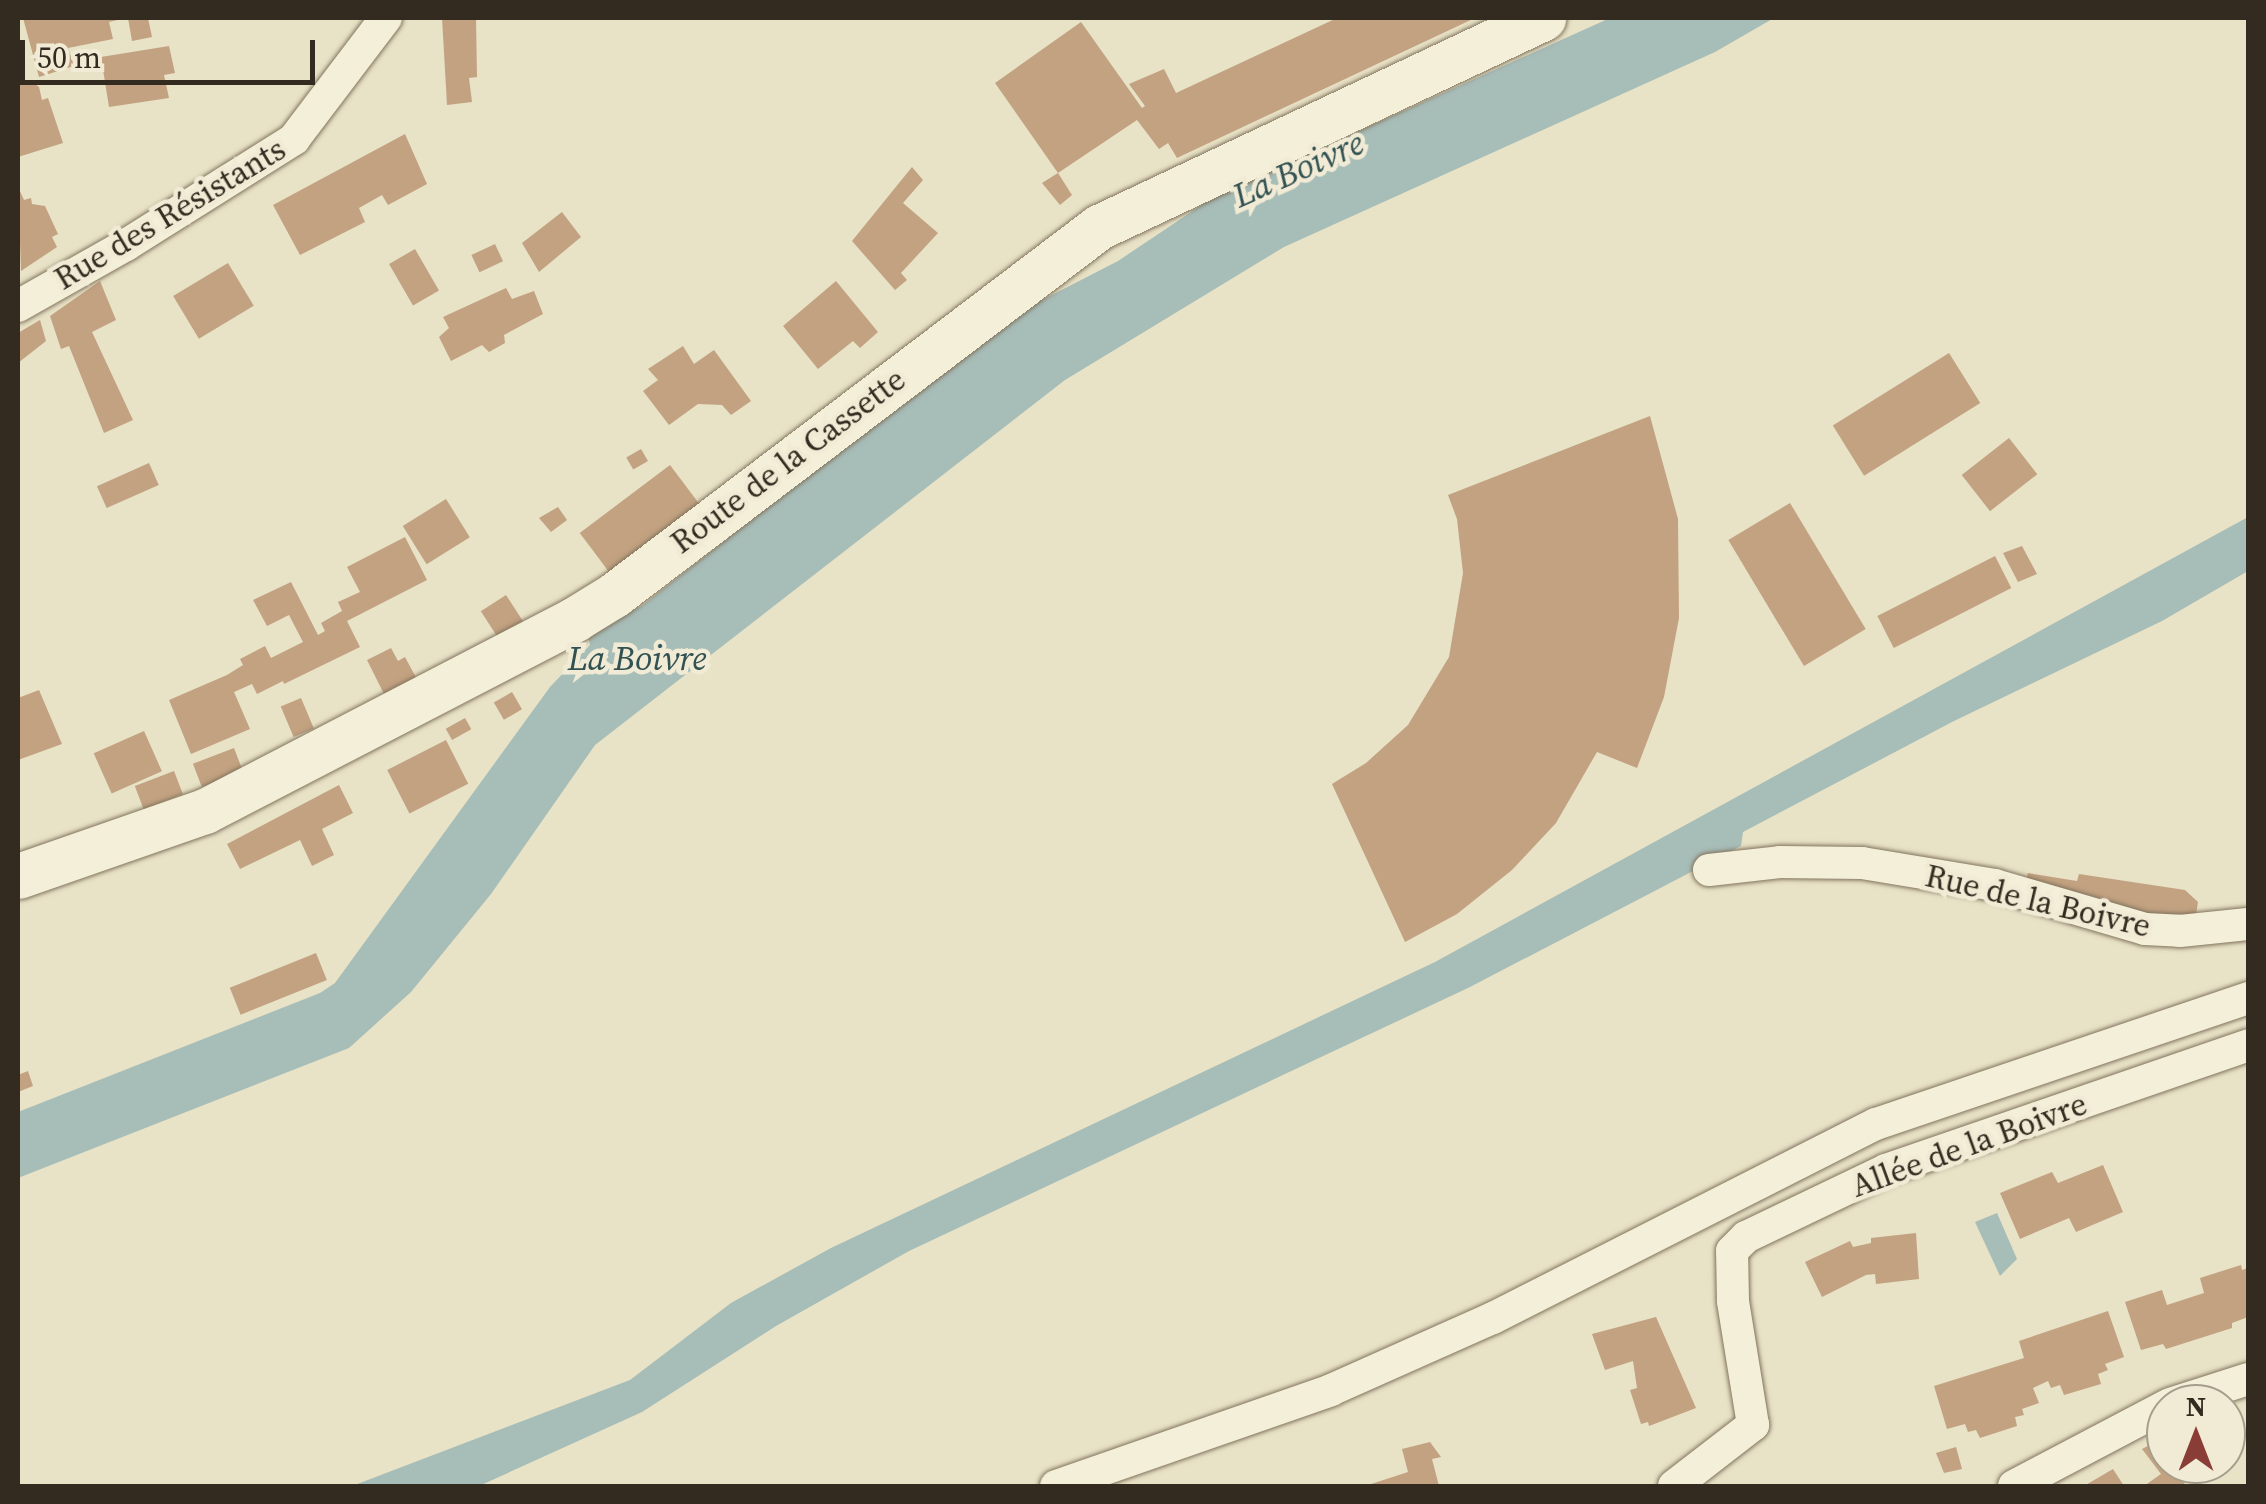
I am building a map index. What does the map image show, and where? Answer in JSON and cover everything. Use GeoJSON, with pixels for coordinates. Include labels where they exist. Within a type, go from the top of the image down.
{"type":"FeatureCollection","features":[{"type":"Feature","properties":{"kind":"street","name":"Rue des Résistants"},"geometry":{"type":"LineString","coordinates":[[18,306],[126,245],[294,139],[386,18]]}},
{"type":"Feature","properties":{"kind":"street","name":"Route de la Cassette"},"geometry":{"type":"LineString","coordinates":[[18,876],[205,812],[575,619],[614,595],[1099,227],[1543,18]]}},
{"type":"Feature","properties":{"kind":"street","name":"Rue de la Boivre"},"geometry":{"type":"LineString","coordinates":[[1709,870],[1780,862],[1862,863],[1995,884],[2145,929],[2180,931],[2248,924]]}},
{"type":"Feature","properties":{"kind":"street"},"geometry":{"type":"LineString","coordinates":[[1056,1486],[1331,1390],[1439,1342],[1876,1124],[2248,998]]}},
{"type":"Feature","properties":{"kind":"street","name":"Allée de la Boivre"},"geometry":{"type":"LineString","coordinates":[[1674,1486],[1752,1425],[1732,1301],[1732,1251],[1746,1238],[1886,1170],[2248,1046]]}},
{"type":"Feature","properties":{"kind":"street"},"geometry":{"type":"LineString","coordinates":[[2014,1486],[2146,1417]]}},
{"type":"Feature","properties":{"kind":"water","name":"La Boivre"},"geometry":{"type":"Polygon","coordinates":[[[1610,18],[1774,18],[1715,52],[1284,247],[1065,380],[595,745],[491,894],[411,992],[349,1048],[18,1178],[18,1112],[320,993],[335,983],[550,687],[590,645],[588,636],[643,605],[1011,316],[1118,261],[1215,196],[1610,18]]]}},
{"type":"Feature","properties":{"kind":"water"},"geometry":{"type":"Polygon","coordinates":[[[2248,517],[2248,571],[2162,621],[1954,721],[1743,832],[1741,846],[1470,987],[909,1251],[776,1326],[642,1412],[479,1486],[352,1486],[630,1380],[731,1303],[831,1248],[1435,962],[2248,517]]]}},
{"type":"Feature","properties":{"kind":"water"},"geometry":{"type":"Polygon","coordinates":[[[1997,1213],[2017,1259],[2000,1276],[1975,1222],[1997,1213]]]}},
{"type":"Feature","properties":{"kind":"building"},"geometry":{"type":"Polygon","coordinates":[[[23,18],[122,19],[109,22],[113,39],[68,48],[74,66],[39,77],[23,18]]]}},
{"type":"Feature","properties":{"kind":"building"},"geometry":{"type":"Polygon","coordinates":[[[128,18],[148,18],[152,37],[132,41],[128,18]]]}},
{"type":"Feature","properties":{"kind":"building"},"geometry":{"type":"Polygon","coordinates":[[[442,18],[476,18],[477,77],[469,78],[472,102],[447,105],[442,18]]]}},
{"type":"Feature","properties":{"kind":"building"},"geometry":{"type":"Polygon","coordinates":[[[1337,18],[1475,18],[1177,158],[1168,143],[1159,149],[1137,120],[1058,173],[995,83],[1081,22],[1142,108],[1145,106],[1129,84],[1164,69],[1176,93],[1337,18]]]}},
{"type":"Feature","properties":{"kind":"building"},"geometry":{"type":"Polygon","coordinates":[[[169,46],[175,73],[164,75],[169,98],[109,107],[101,57],[169,46]]]}},
{"type":"Feature","properties":{"kind":"building"},"geometry":{"type":"Polygon","coordinates":[[[29,80],[39,87],[42,100],[48,98],[63,143],[18,157],[18,84],[29,80]]]}},
{"type":"Feature","properties":{"kind":"building"},"geometry":{"type":"Polygon","coordinates":[[[405,134],[427,184],[388,205],[382,195],[359,208],[365,222],[300,255],[273,205],[405,134]]]}},
{"type":"Feature","properties":{"kind":"building"},"geometry":{"type":"Polygon","coordinates":[[[912,167],[923,180],[903,203],[938,233],[901,273],[907,280],[895,290],[852,241],[912,167]]]}},
{"type":"Feature","properties":{"kind":"building"},"geometry":{"type":"Polygon","coordinates":[[[1058,173],[1072,195],[1060,205],[1042,183],[1058,173]]]}},
{"type":"Feature","properties":{"kind":"building"},"geometry":{"type":"Polygon","coordinates":[[[18,187],[24,200],[31,198],[32,204],[45,206],[58,234],[52,237],[57,247],[21,271],[18,187]]]}},
{"type":"Feature","properties":{"kind":"building"},"geometry":{"type":"Polygon","coordinates":[[[562,212],[581,237],[539,272],[522,243],[562,212]]]}},
{"type":"Feature","properties":{"kind":"building"},"geometry":{"type":"Polygon","coordinates":[[[495,244],[503,261],[479,272],[471,255],[495,244]]]}},
{"type":"Feature","properties":{"kind":"building"},"geometry":{"type":"Polygon","coordinates":[[[415,249],[439,291],[413,306],[389,264],[415,249]]]}},
{"type":"Feature","properties":{"kind":"building"},"geometry":{"type":"Polygon","coordinates":[[[228,263],[254,306],[199,339],[173,296],[228,263]]]}},
{"type":"Feature","properties":{"kind":"building"},"geometry":{"type":"Polygon","coordinates":[[[100,281],[116,320],[92,332],[133,420],[104,433],[69,346],[61,349],[50,316],[100,281]]]}},
{"type":"Feature","properties":{"kind":"building"},"geometry":{"type":"Polygon","coordinates":[[[836,281],[878,332],[860,348],[853,341],[818,369],[783,326],[836,281]]]}},
{"type":"Feature","properties":{"kind":"building"},"geometry":{"type":"Polygon","coordinates":[[[506,288],[512,299],[534,291],[543,314],[504,335],[505,343],[489,352],[482,345],[451,361],[439,337],[449,328],[443,317],[506,288]]]}},
{"type":"Feature","properties":{"kind":"building"},"geometry":{"type":"Polygon","coordinates":[[[40,320],[46,341],[18,363],[18,333],[40,320]]]}},
{"type":"Feature","properties":{"kind":"building"},"geometry":{"type":"Polygon","coordinates":[[[683,346],[694,364],[714,350],[751,401],[731,415],[722,405],[698,404],[669,425],[643,391],[658,380],[648,369],[683,346]]]}},
{"type":"Feature","properties":{"kind":"building"},"geometry":{"type":"Polygon","coordinates":[[[1949,353],[1980,403],[1864,476],[1833,426],[1949,353]]]}},
{"type":"Feature","properties":{"kind":"building"},"geometry":{"type":"Polygon","coordinates":[[[1650,416],[1678,519],[1679,618],[1664,697],[1637,768],[1597,752],[1556,823],[1512,870],[1457,914],[1405,942],[1332,784],[1366,763],[1408,725],[1449,657],[1463,573],[1457,519],[1448,495],[1650,416]]]}},
{"type":"Feature","properties":{"kind":"building"},"geometry":{"type":"Polygon","coordinates":[[[2009,438],[2037,474],[1990,511],[1962,475],[2009,438]]]}},
{"type":"Feature","properties":{"kind":"building"},"geometry":{"type":"Polygon","coordinates":[[[641,449],[648,461],[633,470],[626,458],[641,449]]]}},
{"type":"Feature","properties":{"kind":"building"},"geometry":{"type":"Polygon","coordinates":[[[149,463],[159,485],[107,508],[97,486],[149,463]]]}},
{"type":"Feature","properties":{"kind":"building"},"geometry":{"type":"Polygon","coordinates":[[[670,465],[703,509],[613,577],[580,533],[670,465]]]}},
{"type":"Feature","properties":{"kind":"building"},"geometry":{"type":"Polygon","coordinates":[[[446,499],[470,537],[427,564],[403,526],[446,499]]]}},
{"type":"Feature","properties":{"kind":"building"},"geometry":{"type":"Polygon","coordinates":[[[1790,503],[1866,629],[1804,666],[1728,540],[1790,503]]]}},
{"type":"Feature","properties":{"kind":"building"},"geometry":{"type":"Polygon","coordinates":[[[558,507],[567,520],[551,532],[539,518],[558,507]]]}},
{"type":"Feature","properties":{"kind":"building"},"geometry":{"type":"Polygon","coordinates":[[[405,537],[427,580],[347,621],[360,647],[257,694],[252,684],[234,692],[250,729],[191,754],[169,700],[227,675],[243,665],[240,659],[265,646],[271,658],[303,642],[289,615],[267,626],[253,600],[291,582],[318,635],[325,631],[321,623],[342,611],[338,602],[360,592],[347,567],[405,537]]]}},
{"type":"Feature","properties":{"kind":"building"},"geometry":{"type":"Polygon","coordinates":[[[2022,546],[2037,574],[2018,582],[2003,553],[2022,546]]]}},
{"type":"Feature","properties":{"kind":"building"},"geometry":{"type":"Polygon","coordinates":[[[1995,556],[2011,588],[1894,648],[1877,616],[1995,556]]]}},
{"type":"Feature","properties":{"kind":"building"},"geometry":{"type":"Polygon","coordinates":[[[506,595],[524,623],[499,639],[481,611],[506,595]]]}},
{"type":"Feature","properties":{"kind":"building"},"geometry":{"type":"Polygon","coordinates":[[[391,648],[398,661],[405,657],[419,683],[387,700],[367,660],[391,648]]]}},
{"type":"Feature","properties":{"kind":"building"},"geometry":{"type":"Polygon","coordinates":[[[39,690],[62,744],[18,760],[18,698],[39,690]]]}},
{"type":"Feature","properties":{"kind":"building"},"geometry":{"type":"Polygon","coordinates":[[[512,692],[522,709],[504,720],[494,702],[512,692]]]}},
{"type":"Feature","properties":{"kind":"building"},"geometry":{"type":"Polygon","coordinates":[[[301,698],[314,728],[294,737],[281,707],[301,698]]]}},
{"type":"Feature","properties":{"kind":"building"},"geometry":{"type":"Polygon","coordinates":[[[465,718],[471,729],[452,740],[446,729],[465,718]]]}},
{"type":"Feature","properties":{"kind":"building"},"geometry":{"type":"Polygon","coordinates":[[[144,731],[162,771],[112,794],[94,753],[144,731]]]}},
{"type":"Feature","properties":{"kind":"building"},"geometry":{"type":"Polygon","coordinates":[[[446,740],[468,784],[409,814],[387,770],[446,740]]]}},
{"type":"Feature","properties":{"kind":"building"},"geometry":{"type":"Polygon","coordinates":[[[234,748],[243,771],[202,787],[193,764],[234,748]]]}},
{"type":"Feature","properties":{"kind":"building"},"geometry":{"type":"Polygon","coordinates":[[[174,771],[183,794],[144,809],[135,786],[174,771]]]}},
{"type":"Feature","properties":{"kind":"building"},"geometry":{"type":"Polygon","coordinates":[[[339,785],[353,813],[322,829],[334,855],[312,866],[300,840],[240,869],[227,844],[339,785]]]}},
{"type":"Feature","properties":{"kind":"building"},"geometry":{"type":"Polygon","coordinates":[[[2028,873],[2077,881],[2079,874],[2185,890],[2198,902],[2195,921],[2181,923],[2024,885],[2028,873]]]}},
{"type":"Feature","properties":{"kind":"building"},"geometry":{"type":"Polygon","coordinates":[[[316,953],[327,980],[241,1015],[230,988],[316,953]]]}},
{"type":"Feature","properties":{"kind":"building"},"geometry":{"type":"Polygon","coordinates":[[[28,1071],[33,1086],[18,1092],[18,1075],[28,1071]]]}},
{"type":"Feature","properties":{"kind":"building"},"geometry":{"type":"Polygon","coordinates":[[[2103,1165],[2123,1212],[2076,1232],[2069,1218],[2020,1239],[2000,1193],[2052,1172],[2058,1183],[2103,1165]]]}},
{"type":"Feature","properties":{"kind":"building"},"geometry":{"type":"Polygon","coordinates":[[[1916,1233],[1919,1279],[1876,1284],[1875,1274],[1866,1275],[1822,1297],[1805,1262],[1850,1241],[1853,1247],[1871,1243],[1871,1238],[1916,1233]]]}},
{"type":"Feature","properties":{"kind":"building"},"geometry":{"type":"Polygon","coordinates":[[[2241,1265],[2242,1270],[2248,1268],[2248,1317],[2232,1323],[2232,1328],[2166,1349],[2163,1344],[2141,1350],[2125,1302],[2162,1290],[2167,1305],[2204,1293],[2200,1278],[2241,1265]]]}},
{"type":"Feature","properties":{"kind":"building"},"geometry":{"type":"Polygon","coordinates":[[[2108,1311],[2124,1357],[2105,1364],[2108,1370],[2098,1374],[2101,1384],[2064,1395],[2060,1385],[2051,1388],[2048,1381],[2033,1388],[2039,1403],[2022,1409],[2024,1415],[2015,1417],[2017,1426],[1980,1438],[1976,1430],[1968,1432],[1965,1424],[1947,1429],[1934,1386],[2024,1358],[2019,1341],[2108,1311]]]}},
{"type":"Feature","properties":{"kind":"building"},"geometry":{"type":"Polygon","coordinates":[[[1656,1317],[1696,1408],[1649,1426],[1648,1422],[1641,1424],[1630,1390],[1637,1388],[1633,1361],[1605,1370],[1592,1334],[1656,1317]]]}},
{"type":"Feature","properties":{"kind":"building"},"geometry":{"type":"Polygon","coordinates":[[[1430,1442],[1441,1457],[1432,1459],[1439,1486],[1365,1486],[1408,1472],[1402,1449],[1430,1442]]]}},
{"type":"Feature","properties":{"kind":"building"},"geometry":{"type":"Polygon","coordinates":[[[1956,1447],[1962,1469],[1944,1473],[1936,1453],[1956,1447]]]}},
{"type":"Feature","properties":{"kind":"building"},"geometry":{"type":"Polygon","coordinates":[[[2113,1469],[2124,1486],[2084,1486],[2113,1469]]]}},
{"type":"Feature","properties":{"kind":"building"},"geometry":{"type":"Polygon","coordinates":[[[2185,1484],[2186,1486],[2144,1486],[2185,1484]]]}}]}
